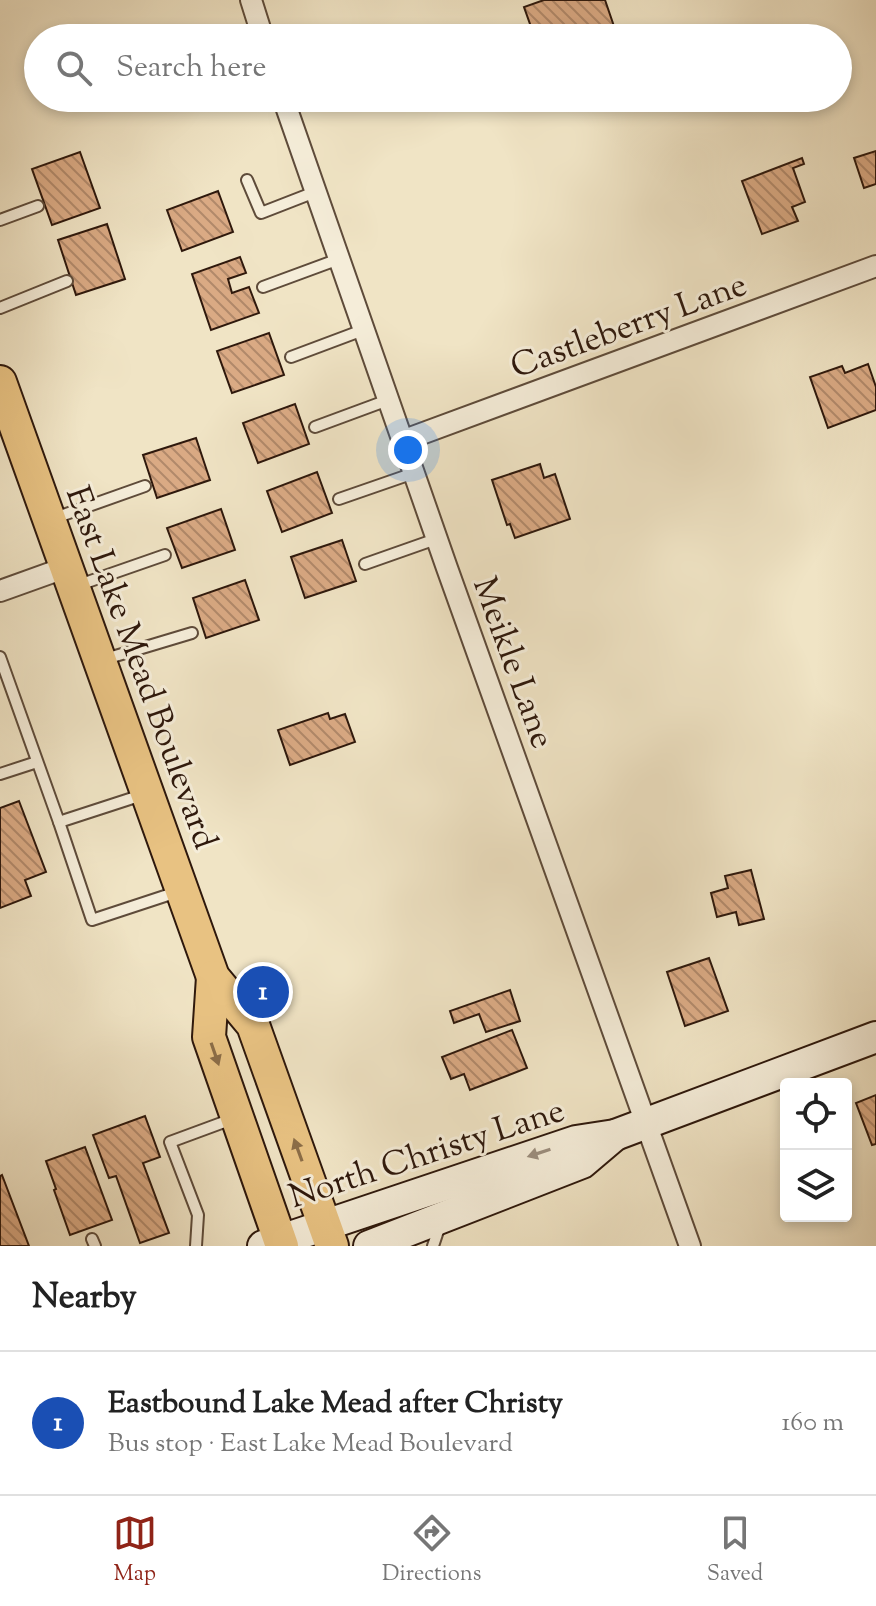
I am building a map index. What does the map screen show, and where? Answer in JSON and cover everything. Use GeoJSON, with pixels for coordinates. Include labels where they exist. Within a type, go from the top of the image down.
{"type":"FeatureCollection","features":[{"type":"Feature","properties":{"kind":"main road","name":"East Lake Mead Boulevard"},"geometry":{"type":"LineString","coordinates":[[0,382],[213,977],[253,1025],[328,1235]]}},
{"type":"Feature","properties":{"kind":"main road","name":"East Lake Mead Boulevard"},"geometry":{"type":"LineString","coordinates":[[213,977],[209,1037],[275,1244]]}},
{"type":"Feature","properties":{"kind":"street"},"geometry":{"type":"LineString","coordinates":[[251,0],[259,24]]}},
{"type":"Feature","properties":{"kind":"street","name":"Meikle Lane"},"geometry":{"type":"LineString","coordinates":[[288,112],[436,539],[690,1246]]}},
{"type":"Feature","properties":{"kind":"street","name":"Castleberry Lane"},"geometry":{"type":"LineString","coordinates":[[402,441],[876,266]]}},
{"type":"Feature","properties":{"kind":"street"},"geometry":{"type":"LineString","coordinates":[[0,591],[71,577]]}},
{"type":"Feature","properties":{"kind":"street","name":"North Christy Lane"},"geometry":{"type":"LineString","coordinates":[[275,1244],[328,1235],[576,1141],[615,1135],[876,1037]]}},
{"type":"Feature","properties":{"kind":"street","name":"North Christy Lane"},"geometry":{"type":"LineString","coordinates":[[369,1246],[582,1163],[615,1135]]}},
{"type":"Feature","properties":{"kind":"lane"},"geometry":{"type":"LineString","coordinates":[[247,180],[261,213],[315,192]]}},
{"type":"Feature","properties":{"kind":"lane"},"geometry":{"type":"LineString","coordinates":[[0,220],[38,206]]}},
{"type":"Feature","properties":{"kind":"lane"},"geometry":{"type":"LineString","coordinates":[[263,287],[339,259]]}},
{"type":"Feature","properties":{"kind":"lane"},"geometry":{"type":"LineString","coordinates":[[0,308],[67,281]]}},
{"type":"Feature","properties":{"kind":"lane"},"geometry":{"type":"LineString","coordinates":[[291,357],[363,330]]}},
{"type":"Feature","properties":{"kind":"lane"},"geometry":{"type":"LineString","coordinates":[[315,427],[388,400]]}},
{"type":"Feature","properties":{"kind":"lane"},"geometry":{"type":"LineString","coordinates":[[339,499],[414,473]]}},
{"type":"Feature","properties":{"kind":"lane"},"geometry":{"type":"LineString","coordinates":[[50,520],[145,486]]}},
{"type":"Feature","properties":{"kind":"lane"},"geometry":{"type":"LineString","coordinates":[[365,564],[436,539]]}},
{"type":"Feature","properties":{"kind":"lane"},"geometry":{"type":"LineString","coordinates":[[71,577],[165,555]]}},
{"type":"Feature","properties":{"kind":"lane"},"geometry":{"type":"LineString","coordinates":[[100,661],[192,633]]}},
{"type":"Feature","properties":{"kind":"lane"},"geometry":{"type":"LineString","coordinates":[[0,657],[92,920],[182,890]]}},
{"type":"Feature","properties":{"kind":"lane"},"geometry":{"type":"LineString","coordinates":[[0,774],[37,762]]}},
{"type":"Feature","properties":{"kind":"lane"},"geometry":{"type":"LineString","coordinates":[[59,822],[147,793]]}},
{"type":"Feature","properties":{"kind":"lane"},"geometry":{"type":"LineString","coordinates":[[196,1246],[198,1215],[170,1142],[237,1117]]}},
{"type":"Feature","properties":{"kind":"lane"},"geometry":{"type":"LineString","coordinates":[[433,1246],[444,1217]]}},
{"type":"Feature","properties":{"kind":"building"},"geometry":{"type":"Polygon","coordinates":[[[544,0],[605,0],[613,24],[530,24],[524,7],[544,0]]]}},
{"type":"Feature","properties":{"kind":"building"},"geometry":{"type":"Polygon","coordinates":[[[876,151],[876,184],[864,188],[854,158],[876,151]]]}},
{"type":"Feature","properties":{"kind":"building"},"geometry":{"type":"Polygon","coordinates":[[[80,152],[100,208],[52,225],[32,169],[80,152]]]}},
{"type":"Feature","properties":{"kind":"building"},"geometry":{"type":"Polygon","coordinates":[[[802,158],[804,164],[793,168],[805,202],[792,207],[798,221],[762,234],[742,181],[802,158]]]}},
{"type":"Feature","properties":{"kind":"building"},"geometry":{"type":"Polygon","coordinates":[[[218,191],[233,232],[182,251],[167,210],[218,191]]]}},
{"type":"Feature","properties":{"kind":"building"},"geometry":{"type":"Polygon","coordinates":[[[107,224],[125,279],[76,295],[58,240],[107,224]]]}},
{"type":"Feature","properties":{"kind":"building"},"geometry":{"type":"Polygon","coordinates":[[[240,257],[246,273],[228,279],[232,293],[249,287],[259,313],[211,330],[192,274],[240,257]]]}},
{"type":"Feature","properties":{"kind":"building"},"geometry":{"type":"Polygon","coordinates":[[[269,333],[284,375],[232,393],[217,351],[269,333]]]}},
{"type":"Feature","properties":{"kind":"building"},"geometry":{"type":"Polygon","coordinates":[[[868,364],[876,387],[876,410],[828,428],[810,377],[842,366],[845,373],[868,364]]]}},
{"type":"Feature","properties":{"kind":"building"},"geometry":{"type":"Polygon","coordinates":[[[295,404],[309,444],[258,463],[243,423],[295,404]]]}},
{"type":"Feature","properties":{"kind":"building"},"geometry":{"type":"Polygon","coordinates":[[[196,438],[210,480],[157,498],[143,455],[196,438]]]}},
{"type":"Feature","properties":{"kind":"building"},"geometry":{"type":"Polygon","coordinates":[[[540,464],[544,478],[555,474],[570,519],[515,538],[510,524],[507,525],[492,480],[540,464]]]}},
{"type":"Feature","properties":{"kind":"building"},"geometry":{"type":"Polygon","coordinates":[[[317,472],[332,513],[282,532],[267,491],[317,472]]]}},
{"type":"Feature","properties":{"kind":"building"},"geometry":{"type":"Polygon","coordinates":[[[221,509],[235,550],[182,568],[167,528],[221,509]]]}},
{"type":"Feature","properties":{"kind":"building"},"geometry":{"type":"Polygon","coordinates":[[[342,540],[356,581],[305,598],[291,557],[342,540]]]}},
{"type":"Feature","properties":{"kind":"building"},"geometry":{"type":"Polygon","coordinates":[[[245,580],[259,620],[206,638],[193,598],[245,580]]]}},
{"type":"Feature","properties":{"kind":"building"},"geometry":{"type":"Polygon","coordinates":[[[328,713],[330,719],[345,714],[355,742],[290,765],[278,730],[328,713]]]}},
{"type":"Feature","properties":{"kind":"building"},"geometry":{"type":"Polygon","coordinates":[[[19,801],[46,872],[25,880],[31,896],[0,908],[0,808],[19,801]]]}},
{"type":"Feature","properties":{"kind":"building"},"geometry":{"type":"Polygon","coordinates":[[[751,870],[764,919],[739,925],[736,912],[717,917],[711,893],[728,888],[725,876],[751,870]]]}},
{"type":"Feature","properties":{"kind":"building"},"geometry":{"type":"Polygon","coordinates":[[[709,958],[728,1011],[685,1026],[667,972],[709,958]]]}},
{"type":"Feature","properties":{"kind":"building"},"geometry":{"type":"Polygon","coordinates":[[[510,990],[520,1021],[486,1032],[479,1014],[454,1023],[450,1011],[510,990]]]}},
{"type":"Feature","properties":{"kind":"building"},"geometry":{"type":"Polygon","coordinates":[[[512,1030],[527,1068],[470,1090],[464,1074],[451,1079],[442,1057],[512,1030]]]}},
{"type":"Feature","properties":{"kind":"building"},"geometry":{"type":"Polygon","coordinates":[[[876,1095],[876,1144],[872,1145],[856,1103],[876,1095]]]}},
{"type":"Feature","properties":{"kind":"building"},"geometry":{"type":"Polygon","coordinates":[[[145,1116],[160,1157],[143,1163],[169,1233],[140,1243],[116,1176],[109,1178],[93,1135],[145,1116]]]}},
{"type":"Feature","properties":{"kind":"building"},"geometry":{"type":"Polygon","coordinates":[[[85,1147],[112,1220],[70,1235],[46,1161],[85,1147]]]}},
{"type":"Feature","properties":{"kind":"building"},"geometry":{"type":"Polygon","coordinates":[[[2,1175],[29,1246],[0,1246],[2,1175]]]}},
{"type":"Feature","properties":{"kind":"place","name":"Eastbound Lake Mead after Christy"},"geometry":{"type":"Point","coordinates":[263,992]}}]}
